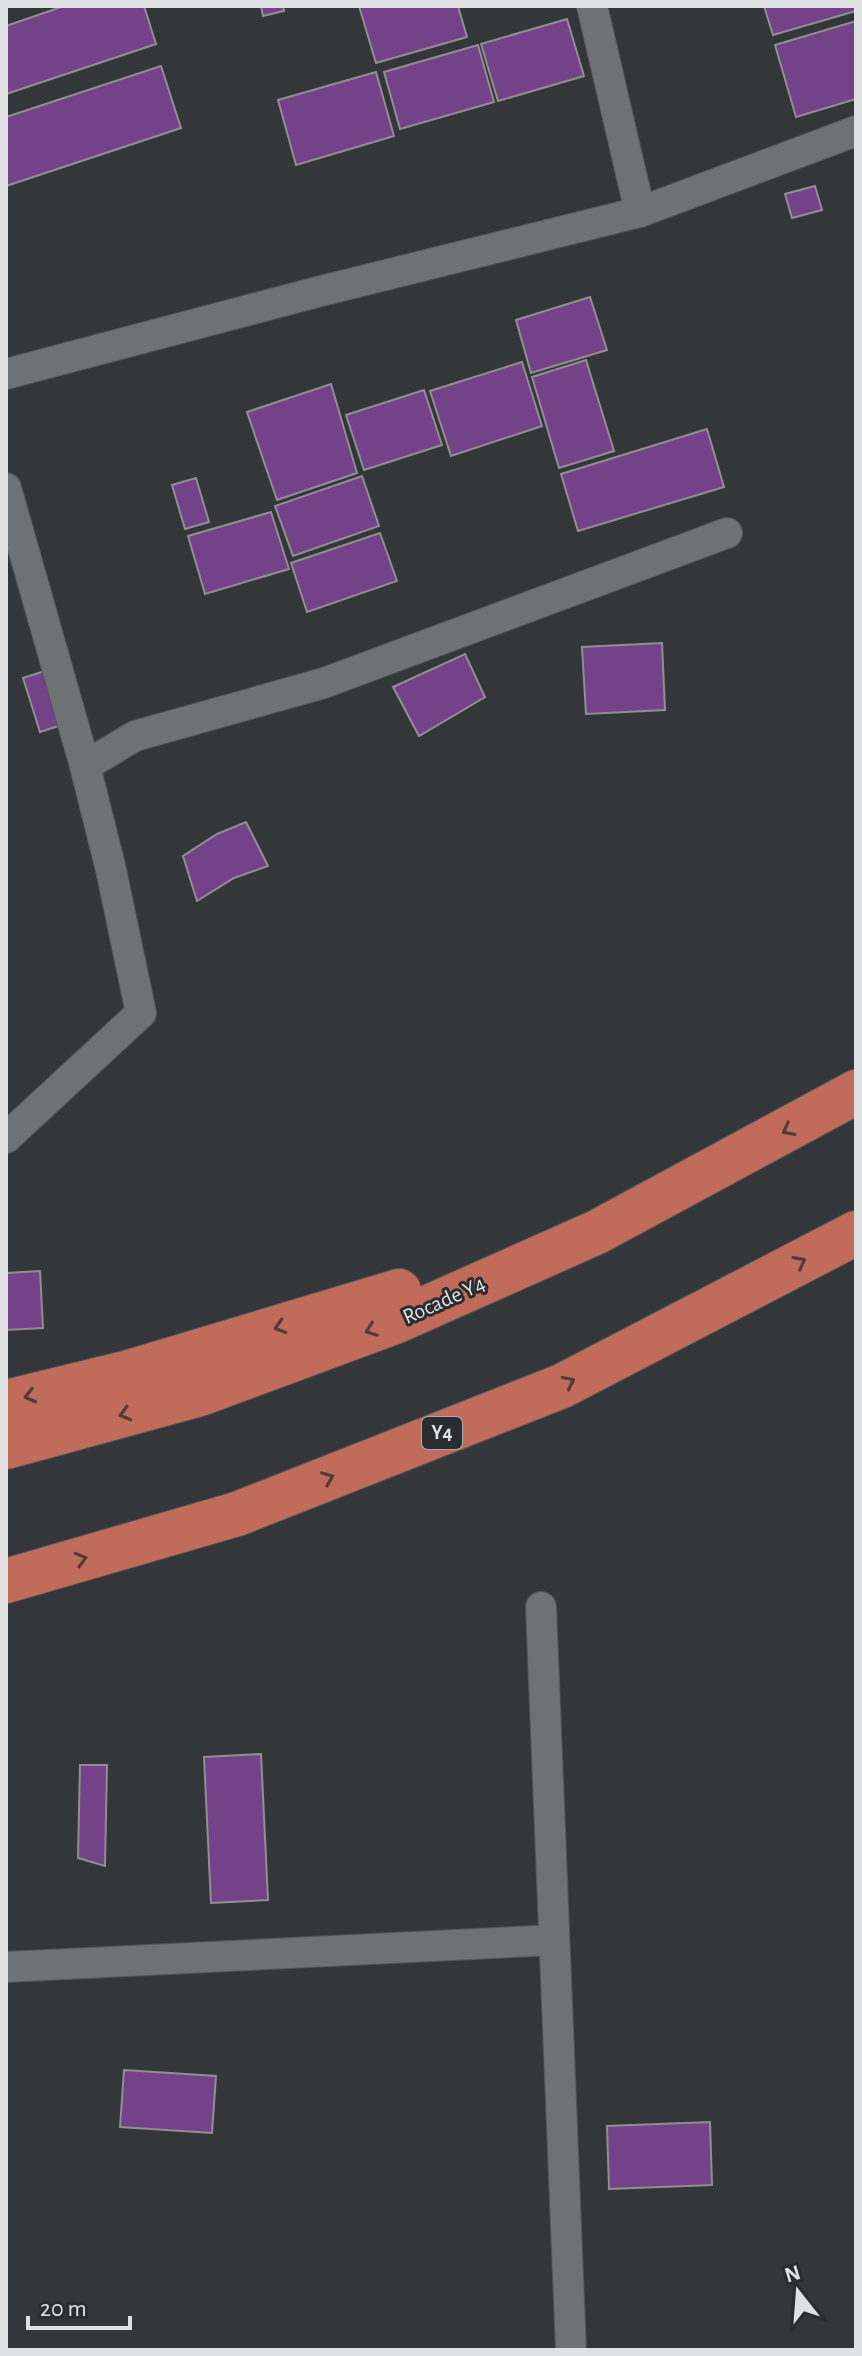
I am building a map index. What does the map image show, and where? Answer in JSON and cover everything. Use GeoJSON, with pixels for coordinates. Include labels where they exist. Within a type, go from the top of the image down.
{"type":"FeatureCollection","features":[{"type":"Feature","properties":{"kind":"highway","name":"Rocade Y4"},"geometry":{"type":"LineString","coordinates":[[6,1447],[200,1394],[397,1321],[597,1232],[856,1092]]}},
{"type":"Feature","properties":{"kind":"highway"},"geometry":{"type":"LineString","coordinates":[[6,1402],[129,1372],[597,1232]]}},
{"type":"Feature","properties":{"kind":"highway","name":"Y4"},"geometry":{"type":"LineString","coordinates":[[6,1581],[237,1514],[562,1386],[856,1233]]}},
{"type":"Feature","properties":{"kind":"street"},"geometry":{"type":"LineString","coordinates":[[592,6],[640,212]]}},
{"type":"Feature","properties":{"kind":"street"},"geometry":{"type":"LineString","coordinates":[[6,374],[321,291],[640,212],[856,131]]}},
{"type":"Feature","properties":{"kind":"street"},"geometry":{"type":"LineString","coordinates":[[6,488],[85,766],[141,1013],[6,1138]]}},
{"type":"Feature","properties":{"kind":"street"},"geometry":{"type":"LineString","coordinates":[[85,766],[135,736],[324,683],[727,533]]}},
{"type":"Feature","properties":{"kind":"street"},"geometry":{"type":"LineString","coordinates":[[541,1607],[571,2350]]}},
{"type":"Feature","properties":{"kind":"street"},"geometry":{"type":"LineString","coordinates":[[6,1967],[554,1940]]}},
{"type":"Feature","properties":{"kind":"building"},"geometry":{"type":"Polygon","coordinates":[[[64,6],[144,6],[156,44],[6,94],[6,26],[64,6]]]}},
{"type":"Feature","properties":{"kind":"building"},"geometry":{"type":"Polygon","coordinates":[[[261,6],[283,6],[284,11],[263,16],[261,6]]]}},
{"type":"Feature","properties":{"kind":"building"},"geometry":{"type":"Polygon","coordinates":[[[359,6],[458,6],[467,37],[376,63],[359,6]]]}},
{"type":"Feature","properties":{"kind":"building"},"geometry":{"type":"Polygon","coordinates":[[[764,6],[856,6],[856,11],[773,35],[764,6]]]}},
{"type":"Feature","properties":{"kind":"building"},"geometry":{"type":"Polygon","coordinates":[[[567,19],[584,76],[498,101],[481,44],[567,19]]]}},
{"type":"Feature","properties":{"kind":"building"},"geometry":{"type":"Polygon","coordinates":[[[856,21],[856,99],[796,117],[775,45],[856,21]]]}},
{"type":"Feature","properties":{"kind":"building"},"geometry":{"type":"Polygon","coordinates":[[[478,45],[494,102],[400,129],[384,72],[478,45]]]}},
{"type":"Feature","properties":{"kind":"building"},"geometry":{"type":"Polygon","coordinates":[[[161,66],[181,128],[6,186],[6,117],[161,66]]]}},
{"type":"Feature","properties":{"kind":"building"},"geometry":{"type":"Polygon","coordinates":[[[376,72],[394,136],[296,165],[278,100],[376,72]]]}},
{"type":"Feature","properties":{"kind":"building"},"geometry":{"type":"Polygon","coordinates":[[[815,186],[822,210],[792,218],[785,194],[815,186]]]}},
{"type":"Feature","properties":{"kind":"building"},"geometry":{"type":"Polygon","coordinates":[[[590,297],[607,350],[531,373],[516,320],[590,297]]]}},
{"type":"Feature","properties":{"kind":"building"},"geometry":{"type":"Polygon","coordinates":[[[586,360],[614,451],[559,468],[532,377],[586,360]]]}},
{"type":"Feature","properties":{"kind":"building"},"geometry":{"type":"Polygon","coordinates":[[[522,362],[542,426],[451,456],[430,391],[522,362]]]}},
{"type":"Feature","properties":{"kind":"building"},"geometry":{"type":"Polygon","coordinates":[[[331,384],[357,473],[277,500],[247,412],[331,384]]]}},
{"type":"Feature","properties":{"kind":"building"},"geometry":{"type":"Polygon","coordinates":[[[424,390],[442,445],[364,470],[346,415],[424,390]]]}},
{"type":"Feature","properties":{"kind":"building"},"geometry":{"type":"Polygon","coordinates":[[[707,429],[724,487],[578,531],[561,474],[707,429]]]}},
{"type":"Feature","properties":{"kind":"building"},"geometry":{"type":"Polygon","coordinates":[[[362,476],[379,526],[293,556],[275,506],[362,476]]]}},
{"type":"Feature","properties":{"kind":"building"},"geometry":{"type":"Polygon","coordinates":[[[196,478],[209,522],[185,529],[172,485],[196,478]]]}},
{"type":"Feature","properties":{"kind":"building"},"geometry":{"type":"Polygon","coordinates":[[[271,512],[289,569],[205,594],[188,536],[271,512]]]}},
{"type":"Feature","properties":{"kind":"building"},"geometry":{"type":"Polygon","coordinates":[[[380,533],[397,581],[307,612],[291,563],[380,533]]]}},
{"type":"Feature","properties":{"kind":"building"},"geometry":{"type":"Polygon","coordinates":[[[662,643],[665,710],[586,714],[582,647],[662,643]]]}},
{"type":"Feature","properties":{"kind":"building"},"geometry":{"type":"Polygon","coordinates":[[[465,654],[485,697],[419,736],[393,687],[465,654]]]}},
{"type":"Feature","properties":{"kind":"building"},"geometry":{"type":"Polygon","coordinates":[[[51,669],[68,723],[40,732],[23,678],[51,669]]]}},
{"type":"Feature","properties":{"kind":"building"},"geometry":{"type":"Polygon","coordinates":[[[246,822],[268,866],[234,878],[197,901],[183,856],[217,834],[246,822]]]}},
{"type":"Feature","properties":{"kind":"building"},"geometry":{"type":"Polygon","coordinates":[[[40,1271],[43,1328],[6,1330],[6,1273],[40,1271]]]}},
{"type":"Feature","properties":{"kind":"building"},"geometry":{"type":"Polygon","coordinates":[[[261,1754],[268,1900],[211,1903],[204,1757],[261,1754]]]}},
{"type":"Feature","properties":{"kind":"building"},"geometry":{"type":"Polygon","coordinates":[[[80,1765],[107,1765],[105,1866],[78,1858],[80,1765]]]}},
{"type":"Feature","properties":{"kind":"building"},"geometry":{"type":"Polygon","coordinates":[[[124,2070],[216,2076],[212,2133],[120,2127],[124,2070]]]}},
{"type":"Feature","properties":{"kind":"building"},"geometry":{"type":"Polygon","coordinates":[[[710,2122],[712,2185],[609,2189],[607,2126],[710,2122]]]}}]}
